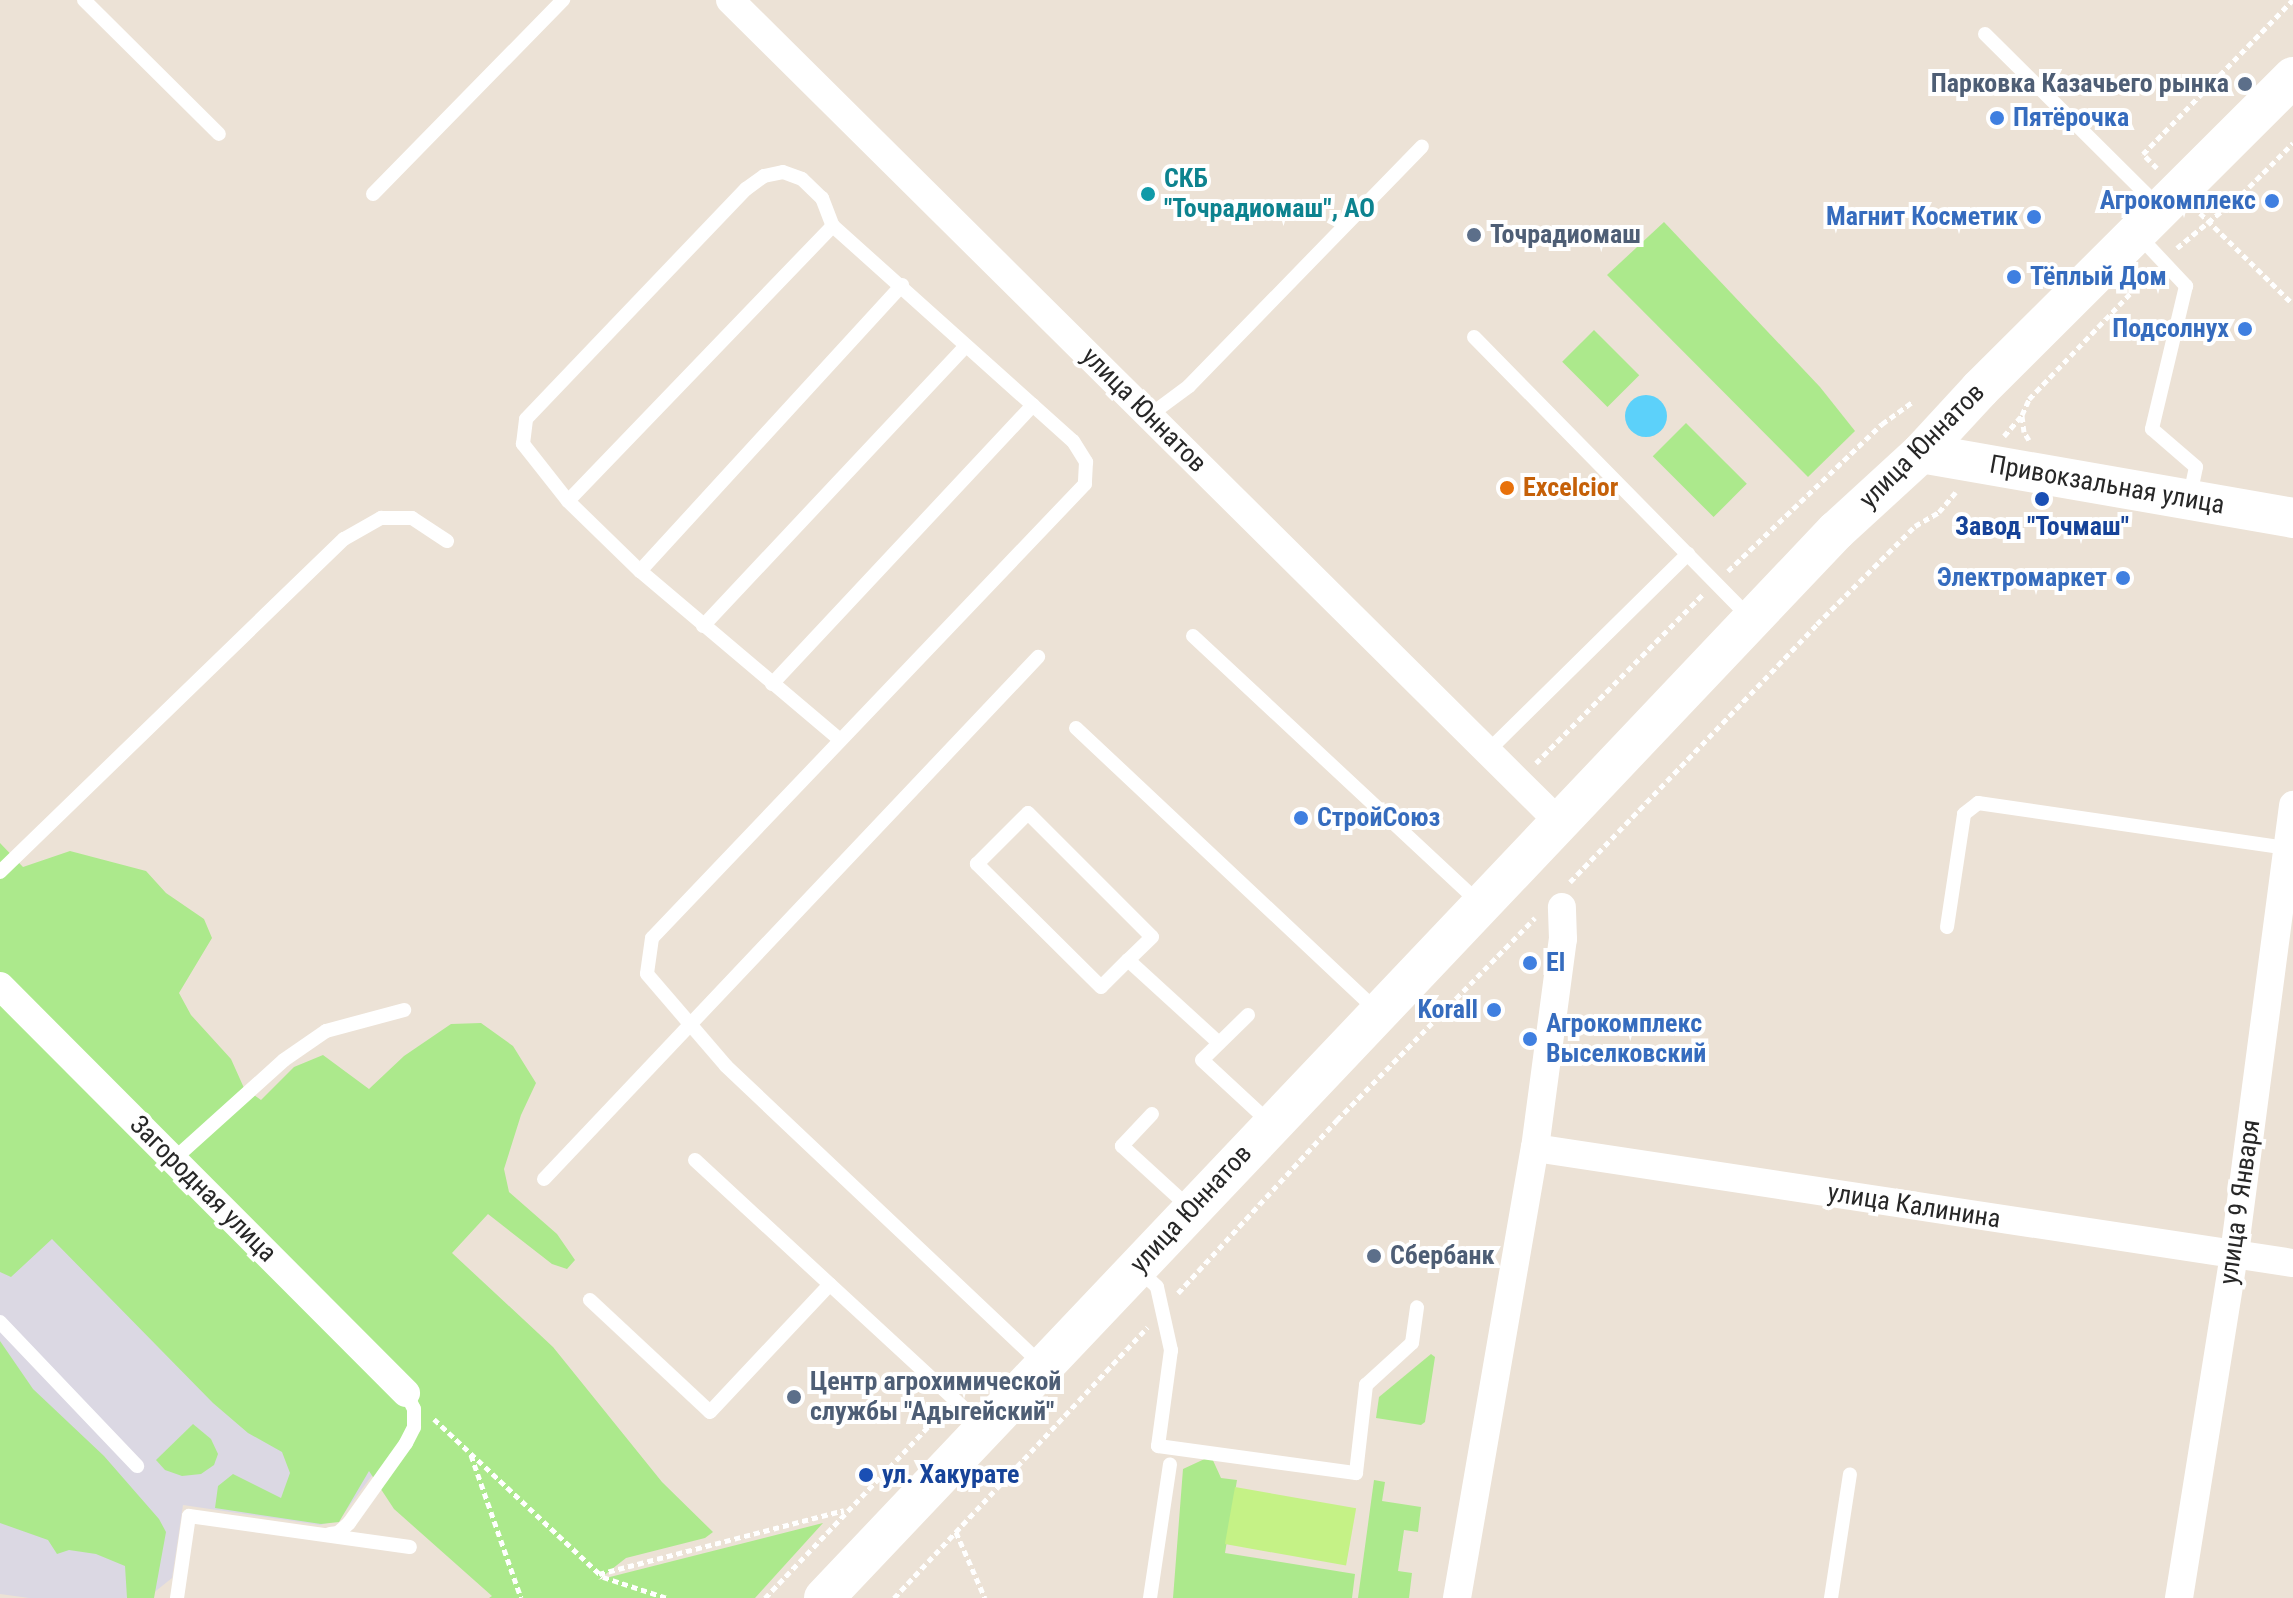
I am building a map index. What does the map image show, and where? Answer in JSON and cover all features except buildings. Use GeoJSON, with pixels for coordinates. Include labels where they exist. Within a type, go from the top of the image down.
{"type":"FeatureCollection","features":[{"type":"Feature","properties":{"kind":"main road","name":"улица Юннатов"},"geometry":{"type":"LineString","coordinates":[[824,1598],[1751,619],[1836,531],[1921,453],[1980,389],[2293,77]]}},
{"type":"Feature","properties":{"kind":"main road","name":"Привокзальная улица"},"geometry":{"type":"LineString","coordinates":[[1921,453],[2293,518]]}},
{"type":"Feature","properties":{"kind":"street","name":"улица Юннатов"},"geometry":{"type":"LineString","coordinates":[[730,0],[1558,821]]}},
{"type":"Feature","properties":{"kind":"street","name":"улица 9 Января"},"geometry":{"type":"LineString","coordinates":[[2179,1598],[2234,1254],[2293,805]]}},
{"type":"Feature","properties":{"kind":"street"},"geometry":{"type":"LineString","coordinates":[[1457,1598],[1535,1148],[1563,939],[1556,902]]}},
{"type":"Feature","properties":{"kind":"street","name":"Загородная улица"},"geometry":{"type":"LineString","coordinates":[[0,986],[406,1393]]}},
{"type":"Feature","properties":{"kind":"street","name":"улица Калинина"},"geometry":{"type":"LineString","coordinates":[[1535,1148],[2293,1263]]}},
{"type":"Feature","properties":{"kind":"lane"},"geometry":{"type":"LineString","coordinates":[[84,0],[219,134]]}},
{"type":"Feature","properties":{"kind":"lane"},"geometry":{"type":"LineString","coordinates":[[373,194],[563,0]]}},
{"type":"Feature","properties":{"kind":"lane"},"geometry":{"type":"LineString","coordinates":[[1985,34],[2149,222],[2186,286],[2152,429],[2196,467],[2189,500]]}},
{"type":"Feature","properties":{"kind":"lane"},"geometry":{"type":"LineString","coordinates":[[1150,415],[1189,386],[1422,146]]}},
{"type":"Feature","properties":{"kind":"lane"},"geometry":{"type":"LineString","coordinates":[[839,739],[640,571],[568,501],[523,444],[526,419],[746,189],[764,176],[783,172],[802,179],[822,198],[833,226],[1073,441],[1086,462],[1085,484],[652,938],[647,974],[726,1066],[1044,1366]]}},
{"type":"Feature","properties":{"kind":"lane"},"geometry":{"type":"LineString","coordinates":[[568,501],[833,226]]}},
{"type":"Feature","properties":{"kind":"lane"},"geometry":{"type":"LineString","coordinates":[[640,571],[902,285]]}},
{"type":"Feature","properties":{"kind":"lane"},"geometry":{"type":"LineString","coordinates":[[1474,337],[1751,619]]}},
{"type":"Feature","properties":{"kind":"lane"},"geometry":{"type":"LineString","coordinates":[[703,626],[966,346]]}},
{"type":"Feature","properties":{"kind":"lane"},"geometry":{"type":"LineString","coordinates":[[772,684],[1033,405]]}},
{"type":"Feature","properties":{"kind":"lane"},"geometry":{"type":"LineString","coordinates":[[0,872],[344,539],[381,518],[412,518],[447,541]]}},
{"type":"Feature","properties":{"kind":"lane"},"geometry":{"type":"LineString","coordinates":[[1488,751],[1688,554]]}},
{"type":"Feature","properties":{"kind":"lane"},"geometry":{"type":"LineString","coordinates":[[1193,636],[1479,903]]}},
{"type":"Feature","properties":{"kind":"lane"},"geometry":{"type":"LineString","coordinates":[[544,1179],[1038,657]]}},
{"type":"Feature","properties":{"kind":"lane"},"geometry":{"type":"LineString","coordinates":[[1076,728],[1377,1012]]}},
{"type":"Feature","properties":{"kind":"lane"},"geometry":{"type":"LineString","coordinates":[[1947,927],[1964,814],[1978,803],[2286,848]]}},
{"type":"Feature","properties":{"kind":"lane"},"geometry":{"type":"LineString","coordinates":[[1028,813],[1152,937],[1128,960],[1101,987],[977,864],[1028,813]]}},
{"type":"Feature","properties":{"kind":"lane"},"geometry":{"type":"LineString","coordinates":[[1128,960],[1219,1043]]}},
{"type":"Feature","properties":{"kind":"lane"},"geometry":{"type":"LineString","coordinates":[[173,1160],[284,1060],[326,1031],[404,1010]]}},
{"type":"Feature","properties":{"kind":"lane"},"geometry":{"type":"LineString","coordinates":[[1248,1015],[1202,1060],[1271,1124]]}},
{"type":"Feature","properties":{"kind":"lane"},"geometry":{"type":"LineString","coordinates":[[1152,1114],[1122,1146],[1191,1209]]}},
{"type":"Feature","properties":{"kind":"lane"},"geometry":{"type":"LineString","coordinates":[[695,1160],[985,1428]]}},
{"type":"Feature","properties":{"kind":"lane"},"geometry":{"type":"LineString","coordinates":[[1136,1267],[1157,1287],[1171,1350],[1158,1446],[1356,1473],[1366,1385],[1412,1343],[1417,1307]]}},
{"type":"Feature","properties":{"kind":"lane"},"geometry":{"type":"LineString","coordinates":[[590,1300],[710,1412],[830,1284]]}},
{"type":"Feature","properties":{"kind":"lane"},"geometry":{"type":"LineString","coordinates":[[0,1322],[137,1466]]}},
{"type":"Feature","properties":{"kind":"lane"},"geometry":{"type":"LineString","coordinates":[[320,1534],[338,1533],[349,1523],[406,1443],[414,1427],[414,1409],[406,1393]]}},
{"type":"Feature","properties":{"kind":"lane"},"geometry":{"type":"LineString","coordinates":[[1150,1598],[1170,1464]]}},
{"type":"Feature","properties":{"kind":"lane"},"geometry":{"type":"LineString","coordinates":[[1831,1598],[1850,1474]]}},
{"type":"Feature","properties":{"kind":"lane"},"geometry":{"type":"LineString","coordinates":[[177,1598],[189,1516],[410,1547]]}},
{"type":"Feature","properties":{"kind":"path"},"geometry":{"type":"LineString","coordinates":[[894,1598],[1337,1120],[1556,902],[1817,624],[1915,526],[1939,512],[2022,415]]}},
{"type":"Feature","properties":{"kind":"path"},"geometry":{"type":"LineString","coordinates":[[406,1393],[599,1574],[667,1598]]}},
{"type":"Feature","properties":{"kind":"path"},"geometry":{"type":"LineString","coordinates":[[765,1598],[845,1510],[954,1400]]}},
{"type":"Feature","properties":{"kind":"path"},"geometry":{"type":"LineString","coordinates":[[470,1452],[521,1598]]}},
{"type":"Feature","properties":{"kind":"path"},"geometry":{"type":"LineString","coordinates":[[599,1574],[845,1510]]}},
{"type":"Feature","properties":{"kind":"path"},"geometry":{"type":"LineString","coordinates":[[956,1532],[985,1598]]}},
{"type":"Feature","properties":{"kind":"shaded area"},"geometry":{"type":"Polygon","coordinates":[[[0,1114],[373,1474],[339,1520],[320,1525],[183,1505],[172,1578],[147,1598],[29,1598],[0,1594],[0,1114]]]}},
{"type":"Feature","properties":{"kind":"green space"},"geometry":{"type":"Polygon","coordinates":[[[1664,222],[1820,387],[1855,431],[1808,477],[1607,275],[1664,222]]]}},
{"type":"Feature","properties":{"kind":"green space"},"geometry":{"type":"Polygon","coordinates":[[[1594,330],[1639,375],[1607,407],[1562,362],[1594,330]]]}},
{"type":"Feature","properties":{"kind":"green space"},"geometry":{"type":"Polygon","coordinates":[[[1686,423],[1747,484],[1714,517],[1653,456],[1686,423]]]}},
{"type":"Feature","properties":{"kind":"green space"},"geometry":{"type":"Polygon","coordinates":[[[0,843],[23,867],[70,851],[146,871],[166,893],[204,919],[212,938],[179,993],[191,1015],[231,1059],[244,1088],[261,1100],[294,1067],[323,1055],[369,1089],[404,1056],[451,1024],[481,1023],[513,1046],[536,1083],[521,1115],[504,1169],[509,1192],[557,1234],[575,1260],[567,1269],[552,1264],[488,1214],[452,1253],[553,1347],[662,1482],[713,1532],[705,1538],[626,1558],[598,1580],[823,1523],[755,1598],[489,1598],[492,1596],[394,1509],[369,1471],[339,1522],[321,1524],[215,1508],[218,1486],[233,1474],[281,1498],[290,1473],[282,1452],[248,1433],[213,1403],[52,1239],[11,1277],[0,1272],[0,843]]]}},
{"type":"Feature","properties":{"kind":"green space"},"geometry":{"type":"Polygon","coordinates":[[[0,1341],[33,1389],[104,1456],[159,1519],[166,1532],[154,1598],[127,1598],[125,1566],[96,1554],[69,1550],[57,1554],[48,1540],[0,1523],[0,1341]]]}},
{"type":"Feature","properties":{"kind":"green space"},"geometry":{"type":"Polygon","coordinates":[[[1431,1354],[1435,1357],[1425,1422],[1421,1425],[1376,1418],[1379,1397],[1431,1354]]]}},
{"type":"Feature","properties":{"kind":"green space"},"geometry":{"type":"Polygon","coordinates":[[[193,1424],[211,1439],[218,1454],[214,1465],[201,1474],[182,1476],[165,1470],[156,1460],[193,1424]]]}},
{"type":"Feature","properties":{"kind":"green space"},"geometry":{"type":"Polygon","coordinates":[[[1211,1456],[1221,1478],[1237,1480],[1225,1553],[1355,1574],[1352,1598],[1173,1598],[1183,1469],[1211,1456]]]}},
{"type":"Feature","properties":{"kind":"green space"},"geometry":{"type":"Polygon","coordinates":[[[1374,1480],[1385,1482],[1382,1501],[1421,1507],[1418,1532],[1404,1530],[1398,1571],[1412,1573],[1409,1598],[1358,1598],[1374,1480]]]}},
{"type":"Feature","properties":{"kind":"green space"},"geometry":{"type":"Polygon","coordinates":[[[1235,1487],[1356,1508],[1346,1565],[1225,1544],[1235,1487]]]}},
{"type":"Feature","properties":{"kind":"water"},"geometry":{"type":"Polygon","coordinates":[[[1646,395],[1661,401],[1667,416],[1661,431],[1646,437],[1631,431],[1625,416],[1631,401],[1646,395]]]}},
{"type":"Feature","properties":{"kind":"place","name":"Парковка Казачьего рынка"},"geometry":{"type":"Point","coordinates":[2245,84]}},
{"type":"Feature","properties":{"kind":"place","name":"Пятёрочка"},"geometry":{"type":"Point","coordinates":[1997,118]}},
{"type":"Feature","properties":{"kind":"place","name":"СКБ \"Точрадиомаш\", АО"},"geometry":{"type":"Point","coordinates":[1148,194]}},
{"type":"Feature","properties":{"kind":"place","name":"Агрокомплекс"},"geometry":{"type":"Point","coordinates":[2272,201]}},
{"type":"Feature","properties":{"kind":"place","name":"Магнит Косметик"},"geometry":{"type":"Point","coordinates":[2034,217]}},
{"type":"Feature","properties":{"kind":"place","name":"Точрадиомаш"},"geometry":{"type":"Point","coordinates":[1474,235]}},
{"type":"Feature","properties":{"kind":"place","name":"Тёплый Дом"},"geometry":{"type":"Point","coordinates":[2014,277]}},
{"type":"Feature","properties":{"kind":"place","name":"Подсолнух"},"geometry":{"type":"Point","coordinates":[2245,329]}},
{"type":"Feature","properties":{"kind":"place","name":"Excelcior"},"geometry":{"type":"Point","coordinates":[1507,488]}},
{"type":"Feature","properties":{"kind":"place","name":"Завод \"Точмаш\""},"geometry":{"type":"Point","coordinates":[2042,499]}},
{"type":"Feature","properties":{"kind":"place","name":"Электромаркет"},"geometry":{"type":"Point","coordinates":[2123,578]}},
{"type":"Feature","properties":{"kind":"place","name":"СтройСоюз"},"geometry":{"type":"Point","coordinates":[1301,818]}},
{"type":"Feature","properties":{"kind":"place","name":"El"},"geometry":{"type":"Point","coordinates":[1530,963]}},
{"type":"Feature","properties":{"kind":"place","name":"Korall"},"geometry":{"type":"Point","coordinates":[1494,1010]}},
{"type":"Feature","properties":{"kind":"place","name":"Агрокомплекс Выселковский"},"geometry":{"type":"Point","coordinates":[1530,1039]}},
{"type":"Feature","properties":{"kind":"place","name":"Сбербанк"},"geometry":{"type":"Point","coordinates":[1374,1256]}},
{"type":"Feature","properties":{"kind":"place","name":"Центр агрохимической службы \"Адыгейский\""},"geometry":{"type":"Point","coordinates":[794,1397]}},
{"type":"Feature","properties":{"kind":"place","name":"ул. Хакурате"},"geometry":{"type":"Point","coordinates":[866,1475]}}]}
